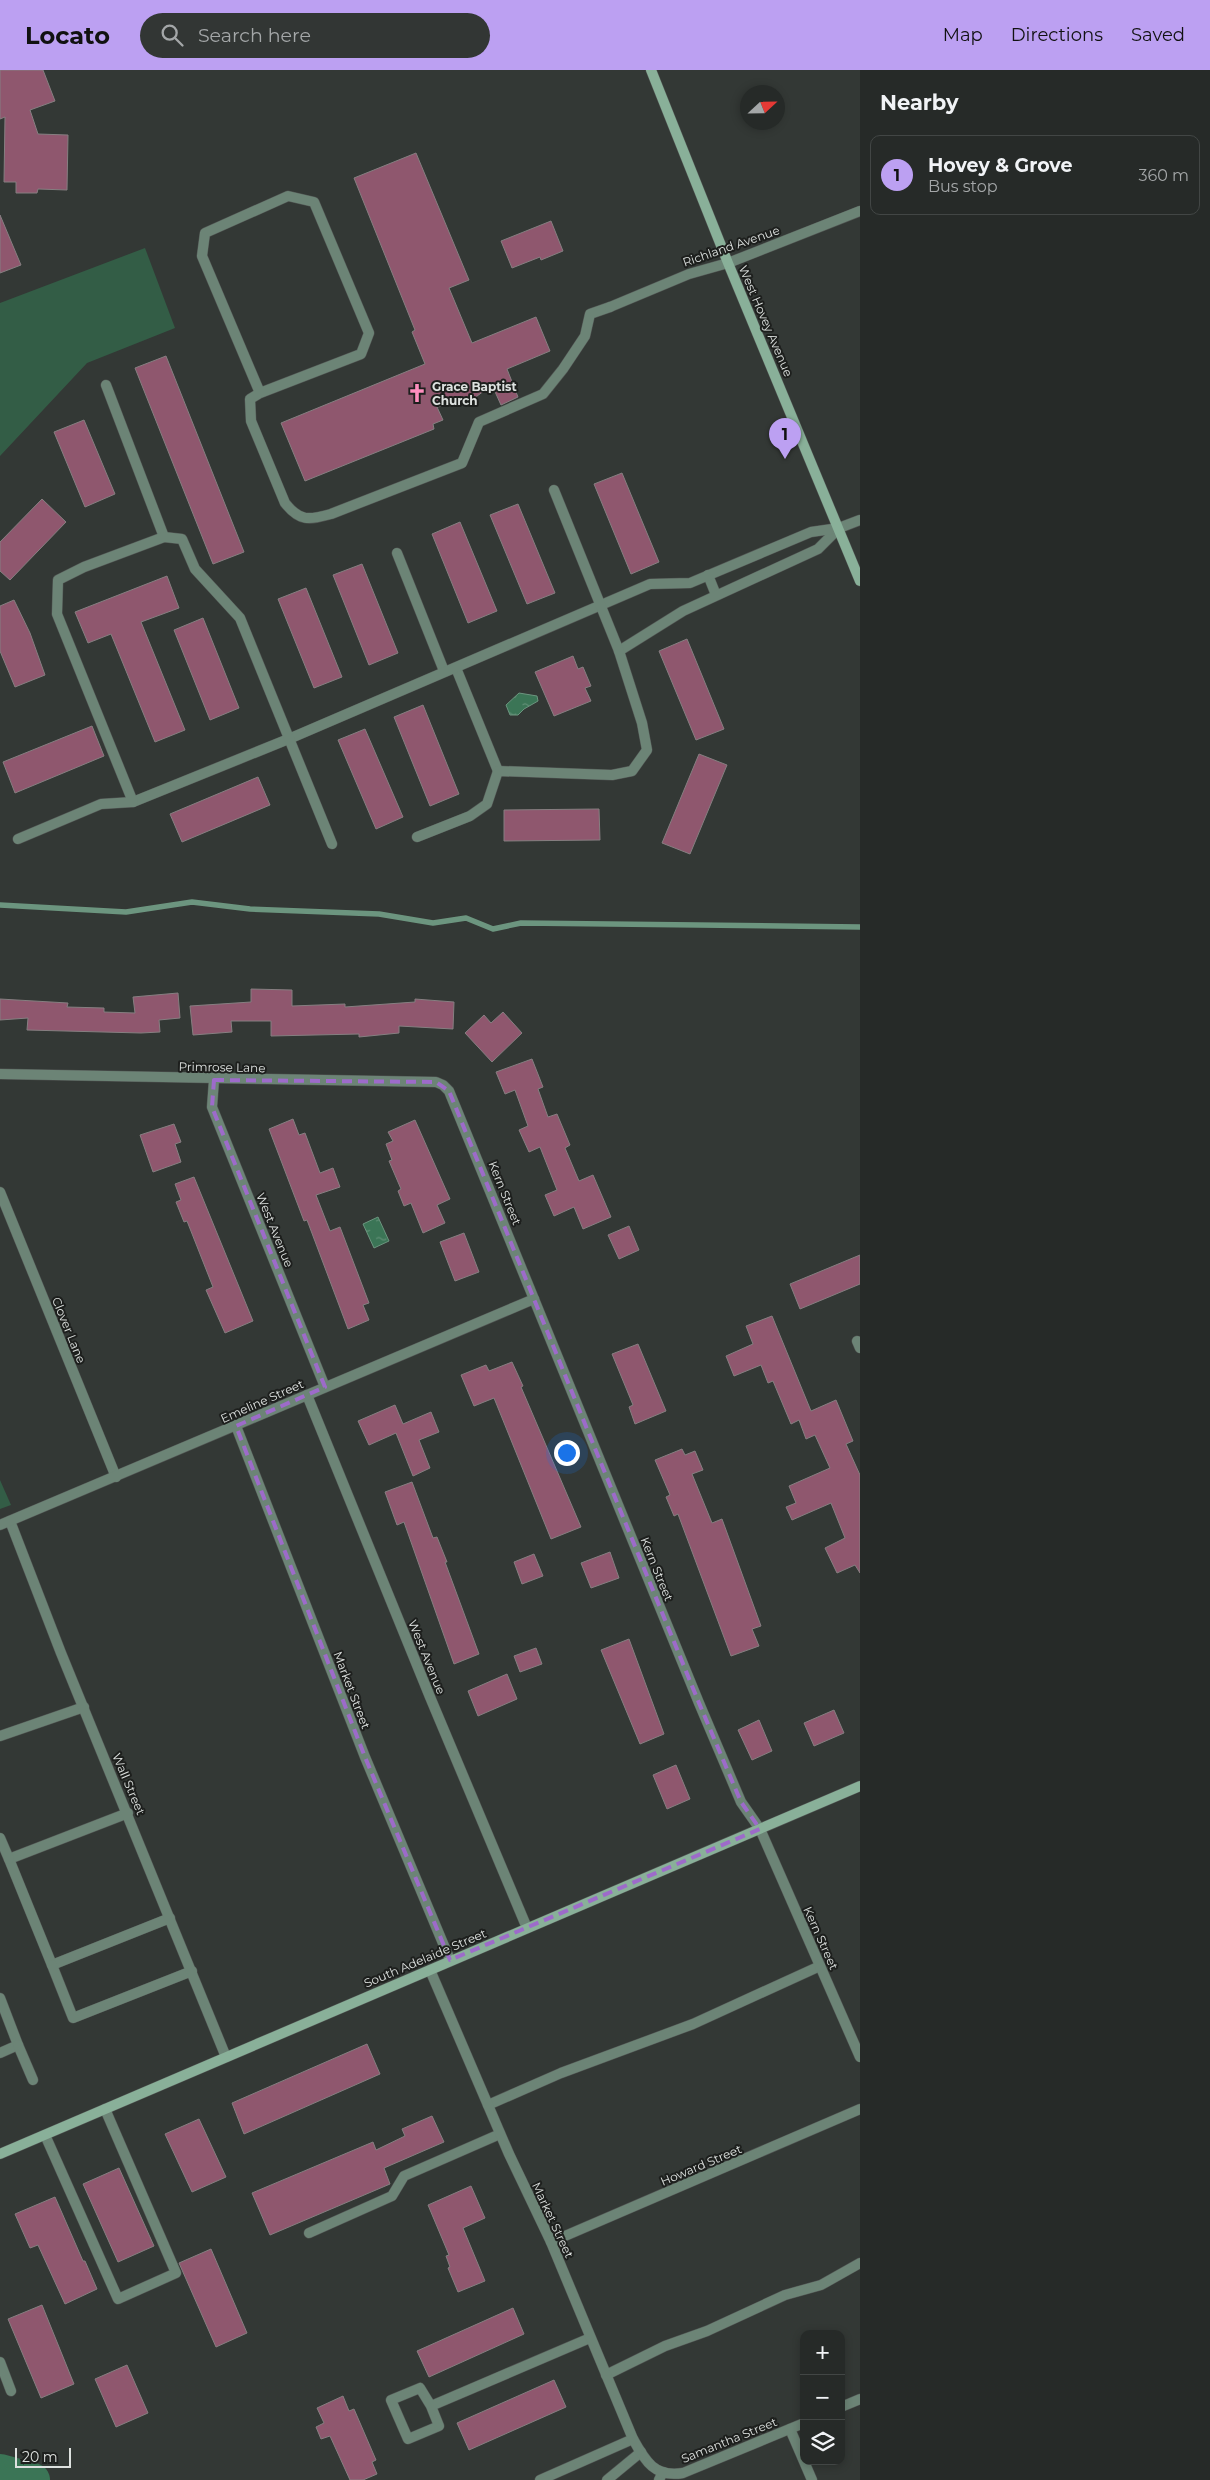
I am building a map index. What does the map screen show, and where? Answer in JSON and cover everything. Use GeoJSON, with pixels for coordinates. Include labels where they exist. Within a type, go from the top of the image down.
{"type":"FeatureCollection","features":[{"type":"Feature","properties":{"kind":"street","name":"West Hovey Avenue"},"geometry":{"type":"LineString","coordinates":[[651,70],[728,263],[860,581]]}},
{"type":"Feature","properties":{"kind":"street"},"geometry":{"type":"LineString","coordinates":[[288,196],[314,202],[368,332],[361,354],[260,393],[202,256],[205,233],[288,196]]}},
{"type":"Feature","properties":{"kind":"street","name":"Richland Avenue"},"geometry":{"type":"LineString","coordinates":[[260,393],[250,399],[251,421],[285,503],[294,514],[310,519],[331,514],[462,463],[479,422],[543,394],[563,369],[585,336],[590,314],[689,274],[728,263],[860,211]]}},
{"type":"Feature","properties":{"kind":"street"},"geometry":{"type":"LineString","coordinates":[[106,385],[164,537]]}},
{"type":"Feature","properties":{"kind":"street"},"geometry":{"type":"LineString","coordinates":[[498,771],[612,775],[632,771],[647,750],[642,723],[619,651],[554,490]]}},
{"type":"Feature","properties":{"kind":"street"},"geometry":{"type":"LineString","coordinates":[[18,838],[101,804],[133,802],[291,738],[650,584],[690,583],[811,532],[839,528],[860,520]]}},
{"type":"Feature","properties":{"kind":"street"},"geometry":{"type":"LineString","coordinates":[[619,651],[683,611],[818,549],[839,528]]}},
{"type":"Feature","properties":{"kind":"street"},"geometry":{"type":"LineString","coordinates":[[133,802],[57,614],[58,580],[84,567],[164,537],[182,539],[195,569],[240,618],[291,738],[332,844]]}},
{"type":"Feature","properties":{"kind":"street"},"geometry":{"type":"LineString","coordinates":[[397,553],[444,671]]}},
{"type":"Feature","properties":{"kind":"street"},"geometry":{"type":"LineString","coordinates":[[708,575],[716,595]]}},
{"type":"Feature","properties":{"kind":"street"},"geometry":{"type":"LineString","coordinates":[[417,837],[470,816],[487,804],[498,771],[456,668]]}},
{"type":"Feature","properties":{"kind":"street","name":"Primrose Lane"},"geometry":{"type":"LineString","coordinates":[[0,1074],[214,1080],[436,1082],[443,1085]]}},
{"type":"Feature","properties":{"kind":"street","name":"West Avenue"},"geometry":{"type":"LineString","coordinates":[[214,1080],[212,1107],[325,1387]]}},
{"type":"Feature","properties":{"kind":"street","name":"Kern Street"},"geometry":{"type":"LineString","coordinates":[[443,1085],[453,1098],[741,1802],[760,1829],[860,2057]]}},
{"type":"Feature","properties":{"kind":"street","name":"Clover Lane"},"geometry":{"type":"LineString","coordinates":[[0,1192],[116,1476]]}},
{"type":"Feature","properties":{"kind":"street","name":"Emeline Street"},"geometry":{"type":"LineString","coordinates":[[5,1523],[534,1298]]}},
{"type":"Feature","properties":{"kind":"street","name":"West Avenue"},"geometry":{"type":"LineString","coordinates":[[308,1395],[430,1697],[527,1928]]}},
{"type":"Feature","properties":{"kind":"street","name":"Market Street"},"geometry":{"type":"LineString","coordinates":[[236,1426],[365,1757],[450,1960]]}},
{"type":"Feature","properties":{"kind":"street","name":"Wall Street"},"geometry":{"type":"LineString","coordinates":[[5,1523],[128,1813],[226,2056]]}},
{"type":"Feature","properties":{"kind":"street"},"geometry":{"type":"LineString","coordinates":[[0,1736],[84,1707]]}},
{"type":"Feature","properties":{"kind":"street","name":"South Adelaide Street"},"geometry":{"type":"LineString","coordinates":[[0,2154],[860,1786]]}},
{"type":"Feature","properties":{"kind":"street"},"geometry":{"type":"LineString","coordinates":[[9,1860],[128,1813]]}},
{"type":"Feature","properties":{"kind":"street"},"geometry":{"type":"LineString","coordinates":[[0,1838],[73,2018],[192,1971]]}},
{"type":"Feature","properties":{"kind":"street"},"geometry":{"type":"LineString","coordinates":[[52,1965],[170,1918]]}},
{"type":"Feature","properties":{"kind":"street"},"geometry":{"type":"LineString","coordinates":[[488,2105],[561,2073],[694,2024],[820,1966]]}},
{"type":"Feature","properties":{"kind":"street","name":"Market Street"},"geometry":{"type":"LineString","coordinates":[[430,1970],[500,2134],[551,2242],[634,2439],[641,2452],[654,2468],[666,2477]]}},
{"type":"Feature","properties":{"kind":"street"},"geometry":{"type":"LineString","coordinates":[[0,1998],[32,2080]]}},
{"type":"Feature","properties":{"kind":"street"},"geometry":{"type":"LineString","coordinates":[[0,2053],[18,2045]]}},
{"type":"Feature","properties":{"kind":"street"},"geometry":{"type":"LineString","coordinates":[[45,2135],[118,2299],[176,2273],[105,2109]]}},
{"type":"Feature","properties":{"kind":"street","name":"Howard Street"},"geometry":{"type":"LineString","coordinates":[[551,2242],[860,2109]]}},
{"type":"Feature","properties":{"kind":"street"},"geometry":{"type":"LineString","coordinates":[[309,2233],[392,2196],[404,2176],[500,2134]]}},
{"type":"Feature","properties":{"kind":"street"},"geometry":{"type":"LineString","coordinates":[[606,2375],[665,2346],[707,2331],[785,2295],[821,2284],[860,2263]]}},
{"type":"Feature","properties":{"kind":"street"},"geometry":{"type":"LineString","coordinates":[[430,2406],[590,2338]]}},
{"type":"Feature","properties":{"kind":"street"},"geometry":{"type":"LineString","coordinates":[[0,2362],[11,2391]]}},
{"type":"Feature","properties":{"kind":"street"},"geometry":{"type":"LineString","coordinates":[[420,2388],[430,2406],[439,2426],[408,2439],[391,2400],[420,2388]]}},
{"type":"Feature","properties":{"kind":"street"},"geometry":{"type":"LineString","coordinates":[[845,2405],[860,2399]]}},
{"type":"Feature","properties":{"kind":"street","name":"Samantha Street"},"geometry":{"type":"LineString","coordinates":[[666,2477],[683,2473],[800,2425]]}},
{"type":"Feature","properties":{"kind":"street"},"geometry":{"type":"LineString","coordinates":[[790,2429],[812,2480]]}},
{"type":"Feature","properties":{"kind":"street"},"geometry":{"type":"LineString","coordinates":[[540,2480],[634,2439]]}},
{"type":"Feature","properties":{"kind":"street"},"geometry":{"type":"LineString","coordinates":[[607,2480],[641,2452]]}},
{"type":"Feature","properties":{"kind":"highlighted area"},"geometry":{"type":"Polygon","coordinates":[[[214,1080],[436,1082],[449,1091],[699,1703],[741,1802],[760,1829],[450,1960],[365,1757],[236,1426],[325,1387],[212,1107],[214,1080]]]}},
{"type":"Feature","properties":{"kind":"shaded area"},"geometry":{"type":"Polygon","coordinates":[[[145,248],[175,328],[87,363],[0,456],[0,303],[145,248]]]}},
{"type":"Feature","properties":{"kind":"shaded area"},"geometry":{"type":"Polygon","coordinates":[[[0,1480],[11,1505],[0,1509],[0,1480]]]}},
{"type":"Feature","properties":{"kind":"water"},"geometry":{"type":"Polygon","coordinates":[[[519,693],[537,696],[538,701],[518,715],[510,715],[506,705],[519,693]]]}},
{"type":"Feature","properties":{"kind":"water"},"geometry":{"type":"Polygon","coordinates":[[[378,1217],[389,1241],[374,1248],[363,1224],[378,1217]]]}},
{"type":"Feature","properties":{"kind":"building"},"geometry":{"type":"Polygon","coordinates":[[[0,70],[43,70],[55,101],[30,110],[38,134],[68,135],[67,190],[38,189],[37,193],[16,193],[16,182],[4,182],[5,117],[0,119],[0,70]]]}},
{"type":"Feature","properties":{"kind":"building","name":"Grace Baptist Church"},"geometry":{"type":"Polygon","coordinates":[[[416,153],[469,280],[449,288],[472,343],[536,317],[550,351],[507,369],[518,397],[501,405],[492,385],[469,402],[437,407],[443,420],[433,424],[434,429],[305,481],[281,423],[425,364],[412,332],[415,330],[354,178],[416,153]]]}},
{"type":"Feature","properties":{"kind":"building"},"geometry":{"type":"Polygon","coordinates":[[[0,215],[21,265],[0,273],[0,215]]]}},
{"type":"Feature","properties":{"kind":"building"},"geometry":{"type":"Polygon","coordinates":[[[551,221],[563,251],[541,260],[540,257],[512,268],[501,241],[551,221]]]}},
{"type":"Feature","properties":{"kind":"building"},"geometry":{"type":"Polygon","coordinates":[[[166,356],[244,552],[213,564],[135,368],[166,356]]]}},
{"type":"Feature","properties":{"kind":"building"},"geometry":{"type":"Polygon","coordinates":[[[84,420],[115,494],[85,507],[54,432],[84,420]]]}},
{"type":"Feature","properties":{"kind":"building"},"geometry":{"type":"Polygon","coordinates":[[[622,473],[659,562],[631,574],[594,484],[622,473]]]}},
{"type":"Feature","properties":{"kind":"building"},"geometry":{"type":"Polygon","coordinates":[[[42,499],[66,522],[10,580],[0,571],[0,542],[42,499]]]}},
{"type":"Feature","properties":{"kind":"building"},"geometry":{"type":"Polygon","coordinates":[[[518,504],[555,593],[527,604],[490,515],[518,504]]]}},
{"type":"Feature","properties":{"kind":"building"},"geometry":{"type":"Polygon","coordinates":[[[460,522],[497,611],[468,623],[432,534],[460,522]]]}},
{"type":"Feature","properties":{"kind":"building"},"geometry":{"type":"Polygon","coordinates":[[[362,564],[398,653],[369,665],[333,575],[362,564]]]}},
{"type":"Feature","properties":{"kind":"building"},"geometry":{"type":"Polygon","coordinates":[[[167,576],[179,608],[141,622],[185,730],[155,742],[111,634],[88,643],[75,612],[167,576]]]}},
{"type":"Feature","properties":{"kind":"building"},"geometry":{"type":"Polygon","coordinates":[[[306,588],[342,677],[314,688],[278,599],[306,588]]]}},
{"type":"Feature","properties":{"kind":"building"},"geometry":{"type":"Polygon","coordinates":[[[14,600],[30,633],[45,675],[15,687],[0,651],[0,606],[14,600]]]}},
{"type":"Feature","properties":{"kind":"building"},"geometry":{"type":"Polygon","coordinates":[[[203,618],[239,708],[210,720],[174,630],[203,618]]]}},
{"type":"Feature","properties":{"kind":"building"},"geometry":{"type":"Polygon","coordinates":[[[687,639],[724,729],[696,740],[659,651],[687,639]]]}},
{"type":"Feature","properties":{"kind":"building"},"geometry":{"type":"Polygon","coordinates":[[[573,656],[578,669],[583,667],[591,686],[585,688],[591,701],[554,716],[535,672],[573,656]]]}},
{"type":"Feature","properties":{"kind":"building"},"geometry":{"type":"Polygon","coordinates":[[[423,705],[459,794],[430,806],[394,717],[423,705]]]}},
{"type":"Feature","properties":{"kind":"building"},"geometry":{"type":"Polygon","coordinates":[[[92,726],[104,756],[15,793],[3,762],[92,726]]]}},
{"type":"Feature","properties":{"kind":"building"},"geometry":{"type":"Polygon","coordinates":[[[365,729],[403,817],[376,829],[338,740],[365,729]]]}},
{"type":"Feature","properties":{"kind":"building"},"geometry":{"type":"Polygon","coordinates":[[[699,754],[727,765],[690,854],[662,843],[699,754]]]}},
{"type":"Feature","properties":{"kind":"building"},"geometry":{"type":"Polygon","coordinates":[[[258,777],[270,805],[182,842],[170,814],[258,777]]]}},
{"type":"Feature","properties":{"kind":"building"},"geometry":{"type":"Polygon","coordinates":[[[599,809],[600,840],[504,841],[504,810],[599,809]]]}},
{"type":"Feature","properties":{"kind":"building"},"geometry":{"type":"Polygon","coordinates":[[[251,989],[292,990],[292,1006],[345,1004],[345,1007],[415,1002],[415,999],[454,1002],[453,1029],[399,1026],[399,1033],[359,1037],[359,1034],[271,1036],[271,1021],[231,1021],[232,1032],[193,1035],[190,1006],[251,1002],[251,989]]]}},
{"type":"Feature","properties":{"kind":"building"},"geometry":{"type":"Polygon","coordinates":[[[178,993],[180,1018],[159,1020],[160,1032],[27,1030],[28,1018],[0,1020],[0,999],[68,1003],[67,1007],[104,1008],[104,1012],[135,1013],[133,997],[178,993]]]}},
{"type":"Feature","properties":{"kind":"building"},"geometry":{"type":"Polygon","coordinates":[[[503,1012],[522,1033],[492,1062],[465,1033],[484,1015],[491,1023],[503,1012]]]}},
{"type":"Feature","properties":{"kind":"building"},"geometry":{"type":"Polygon","coordinates":[[[532,1059],[543,1087],[538,1089],[548,1117],[557,1114],[570,1145],[565,1148],[579,1181],[593,1175],[611,1217],[583,1229],[574,1207],[554,1216],[545,1195],[557,1190],[540,1147],[529,1152],[519,1130],[528,1126],[515,1090],[505,1094],[496,1072],[532,1059]]]}},
{"type":"Feature","properties":{"kind":"building"},"geometry":{"type":"Polygon","coordinates":[[[293,1119],[299,1135],[305,1133],[320,1173],[333,1168],[340,1187],[316,1195],[330,1231],[340,1227],[369,1303],[363,1305],[369,1320],[348,1329],[307,1220],[304,1221],[269,1129],[293,1119]]]}},
{"type":"Feature","properties":{"kind":"building"},"geometry":{"type":"Polygon","coordinates":[[[415,1120],[450,1199],[437,1205],[445,1223],[423,1233],[411,1203],[404,1206],[398,1191],[401,1189],[389,1161],[392,1160],[386,1144],[393,1141],[388,1132],[415,1120]]]}},
{"type":"Feature","properties":{"kind":"building"},"geometry":{"type":"Polygon","coordinates":[[[174,1124],[181,1142],[175,1144],[181,1162],[153,1172],[140,1135],[174,1124]]]}},
{"type":"Feature","properties":{"kind":"building"},"geometry":{"type":"Polygon","coordinates":[[[194,1177],[253,1321],[225,1333],[206,1290],[213,1287],[187,1221],[184,1222],[176,1202],[181,1200],[175,1184],[194,1177]]]}},
{"type":"Feature","properties":{"kind":"building"},"geometry":{"type":"Polygon","coordinates":[[[629,1226],[639,1250],[619,1259],[608,1235],[629,1226]]]}},
{"type":"Feature","properties":{"kind":"building"},"geometry":{"type":"Polygon","coordinates":[[[464,1233],[479,1272],[455,1281],[440,1242],[464,1233]]]}},
{"type":"Feature","properties":{"kind":"building"},"geometry":{"type":"Polygon","coordinates":[[[860,1255],[860,1284],[800,1309],[790,1284],[860,1255]]]}},
{"type":"Feature","properties":{"kind":"building"},"geometry":{"type":"Polygon","coordinates":[[[772,1316],[811,1411],[836,1400],[853,1441],[846,1444],[860,1475],[860,1573],[855,1565],[837,1573],[825,1548],[845,1538],[831,1503],[792,1520],[786,1507],[796,1503],[789,1486],[830,1468],[815,1435],[806,1439],[799,1420],[791,1424],[773,1381],[768,1383],[761,1365],[734,1376],[726,1356],[753,1344],[746,1326],[772,1316]]]}},
{"type":"Feature","properties":{"kind":"building"},"geometry":{"type":"Polygon","coordinates":[[[638,1344],[666,1411],[635,1424],[629,1407],[633,1405],[612,1354],[638,1344]]]}},
{"type":"Feature","properties":{"kind":"building"},"geometry":{"type":"Polygon","coordinates":[[[512,1362],[581,1527],[551,1539],[494,1398],[474,1406],[461,1375],[486,1365],[489,1371],[512,1362]]]}},
{"type":"Feature","properties":{"kind":"building"},"geometry":{"type":"Polygon","coordinates":[[[395,1405],[403,1424],[431,1412],[439,1432],[419,1440],[430,1468],[413,1476],[396,1433],[369,1445],[358,1421],[395,1405]]]}},
{"type":"Feature","properties":{"kind":"building"},"geometry":{"type":"Polygon","coordinates":[[[682,1449],[685,1455],[695,1451],[703,1470],[692,1474],[712,1523],[722,1519],[761,1626],[752,1629],[759,1646],[731,1656],[678,1514],[674,1516],[666,1497],[670,1495],[655,1460],[682,1449]]]}},
{"type":"Feature","properties":{"kind":"building"},"geometry":{"type":"Polygon","coordinates":[[[412,1482],[433,1538],[437,1537],[447,1562],[445,1562],[479,1654],[454,1664],[404,1522],[397,1525],[385,1492],[412,1482]]]}},
{"type":"Feature","properties":{"kind":"building"},"geometry":{"type":"Polygon","coordinates":[[[610,1552],[619,1578],[591,1588],[581,1563],[610,1552]]]}},
{"type":"Feature","properties":{"kind":"building"},"geometry":{"type":"Polygon","coordinates":[[[534,1554],[543,1576],[522,1584],[514,1562],[534,1554]]]}},
{"type":"Feature","properties":{"kind":"building"},"geometry":{"type":"Polygon","coordinates":[[[629,1639],[664,1734],[640,1744],[601,1650],[629,1639]]]}},
{"type":"Feature","properties":{"kind":"building"},"geometry":{"type":"Polygon","coordinates":[[[536,1648],[542,1664],[520,1672],[514,1656],[536,1648]]]}},
{"type":"Feature","properties":{"kind":"building"},"geometry":{"type":"Polygon","coordinates":[[[507,1674],[517,1699],[478,1716],[468,1691],[507,1674]]]}},
{"type":"Feature","properties":{"kind":"building"},"geometry":{"type":"Polygon","coordinates":[[[834,1710],[844,1733],[814,1746],[804,1723],[834,1710]]]}},
{"type":"Feature","properties":{"kind":"building"},"geometry":{"type":"Polygon","coordinates":[[[759,1720],[772,1751],[752,1760],[738,1730],[759,1720]]]}},
{"type":"Feature","properties":{"kind":"building"},"geometry":{"type":"Polygon","coordinates":[[[676,1765],[690,1799],[667,1809],[653,1775],[676,1765]]]}},
{"type":"Feature","properties":{"kind":"building"},"geometry":{"type":"Polygon","coordinates":[[[367,2044],[380,2074],[244,2134],[232,2103],[367,2044]]]}},
{"type":"Feature","properties":{"kind":"building"},"geometry":{"type":"Polygon","coordinates":[[[432,2116],[444,2142],[384,2168],[390,2184],[270,2235],[252,2193],[373,2142],[376,2150],[405,2136],[402,2129],[432,2116]]]}},
{"type":"Feature","properties":{"kind":"building"},"geometry":{"type":"Polygon","coordinates":[[[199,2119],[226,2177],[192,2192],[165,2134],[199,2119]]]}},
{"type":"Feature","properties":{"kind":"building"},"geometry":{"type":"Polygon","coordinates":[[[119,2168],[154,2246],[118,2262],[83,2184],[119,2168]]]}},
{"type":"Feature","properties":{"kind":"building"},"geometry":{"type":"Polygon","coordinates":[[[471,2186],[485,2218],[463,2228],[485,2281],[458,2292],[448,2268],[450,2267],[446,2256],[449,2255],[428,2205],[471,2186]]]}},
{"type":"Feature","properties":{"kind":"building"},"geometry":{"type":"Polygon","coordinates":[[[55,2197],[97,2289],[65,2304],[38,2245],[30,2248],[15,2214],[55,2197]]]}},
{"type":"Feature","properties":{"kind":"building"},"geometry":{"type":"Polygon","coordinates":[[[211,2249],[247,2333],[216,2347],[179,2263],[211,2249]]]}},
{"type":"Feature","properties":{"kind":"building"},"geometry":{"type":"Polygon","coordinates":[[[42,2305],[74,2384],[41,2398],[8,2319],[42,2305]]]}},
{"type":"Feature","properties":{"kind":"building"},"geometry":{"type":"Polygon","coordinates":[[[513,2308],[524,2334],[429,2377],[417,2351],[513,2308]]]}},
{"type":"Feature","properties":{"kind":"building"},"geometry":{"type":"Polygon","coordinates":[[[127,2365],[148,2413],[116,2427],[95,2379],[127,2365]]]}},
{"type":"Feature","properties":{"kind":"building"},"geometry":{"type":"Polygon","coordinates":[[[554,2380],[566,2407],[469,2450],[457,2423],[554,2380]]]}},
{"type":"Feature","properties":{"kind":"building"},"geometry":{"type":"Polygon","coordinates":[[[343,2396],[349,2411],[354,2409],[376,2460],[372,2462],[377,2474],[363,2480],[350,2480],[330,2436],[321,2439],[316,2427],[324,2423],[317,2408],[343,2396]]]}},
{"type":"Feature","properties":{"kind":"waterway"},"geometry":{"type":"LineString","coordinates":[[0,905],[126,912],[192,902],[250,909],[379,914],[433,923],[466,918],[493,929],[521,923],[860,927]]}},
{"type":"Feature","properties":{"kind":"waterway"},"geometry":{"type":"LineString","coordinates":[[0,2471],[33,2480]]}},
{"type":"Feature","properties":{"kind":"place","name":"Grace Baptist Church"},"geometry":{"type":"Point","coordinates":[417,393]}},
{"type":"Feature","properties":{"kind":"place","name":"Hovey & Grove"},"geometry":{"type":"Point","coordinates":[785,459]}}]}
